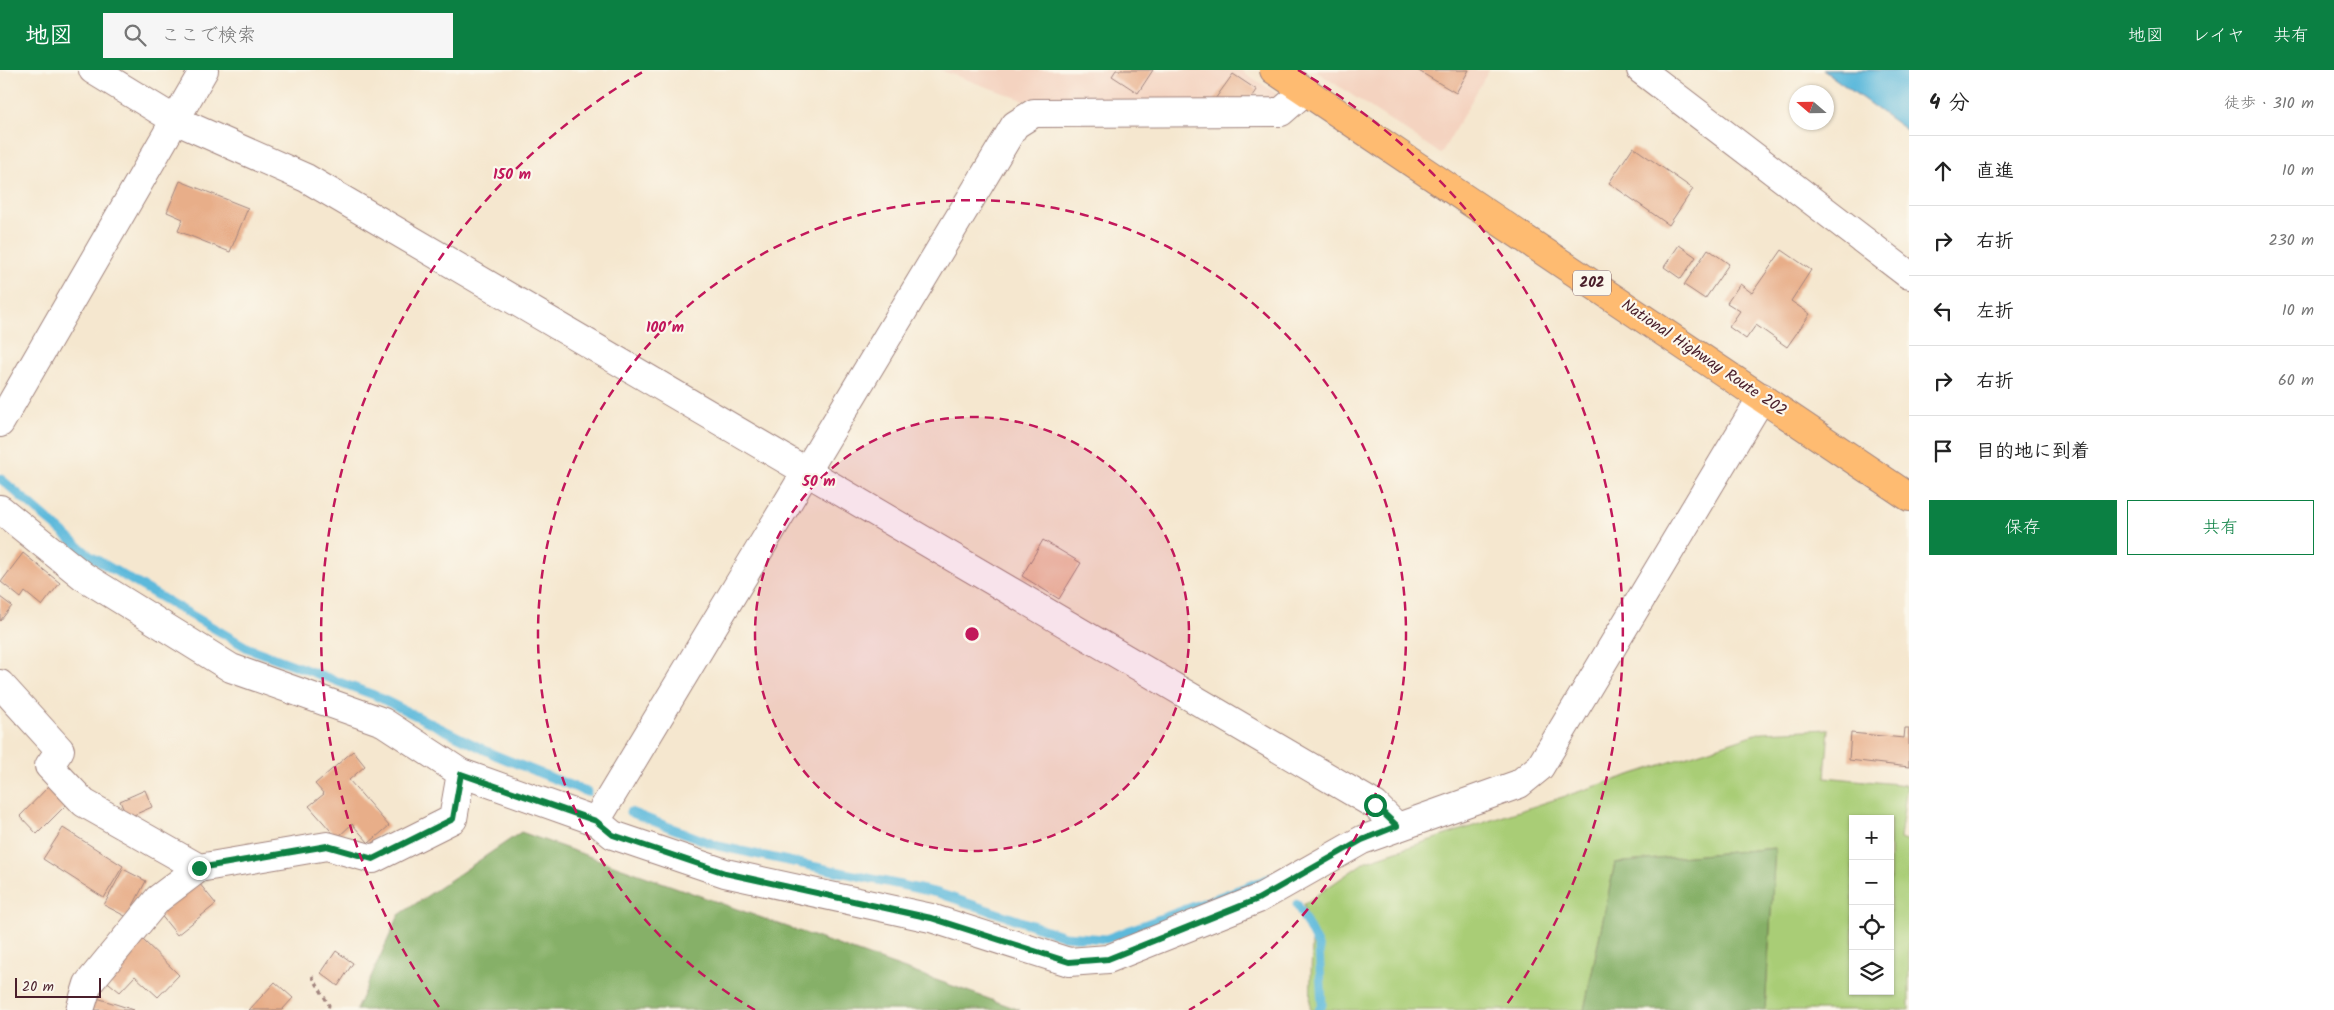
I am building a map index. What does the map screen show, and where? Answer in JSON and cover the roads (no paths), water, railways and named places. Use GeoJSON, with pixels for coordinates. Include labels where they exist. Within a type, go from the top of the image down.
{"type":"FeatureCollection","features":[{"type":"Feature","properties":{"kind":"highway","name":"National Highway Route 202"},"geometry":{"type":"LineString","coordinates":[[1274,70],[1909,497]]}},
{"type":"Feature","properties":{"kind":"street"},"geometry":{"type":"LineString","coordinates":[[93,70],[175,120],[306,178],[1375,805],[1397,826]]}},
{"type":"Feature","properties":{"kind":"street"},"geometry":{"type":"LineString","coordinates":[[0,423],[204,70]]}},
{"type":"Feature","properties":{"kind":"street"},"geometry":{"type":"LineString","coordinates":[[1641,70],[1909,275]]}},
{"type":"Feature","properties":{"kind":"street"},"geometry":{"type":"LineString","coordinates":[[596,821],[1015,125],[1034,113],[1281,112],[1305,91]]}},
{"type":"Feature","properties":{"kind":"street"},"geometry":{"type":"LineString","coordinates":[[0,509],[83,576],[231,668],[384,722],[461,774],[596,821],[613,835],[725,873],[931,918],[1069,962],[1108,959],[1258,899],[1362,840],[1519,784],[1540,767],[1762,397]]}},
{"type":"Feature","properties":{"kind":"street"},"geometry":{"type":"LineString","coordinates":[[0,684],[60,750],[49,766],[84,803],[199,868]]}},
{"type":"Feature","properties":{"kind":"street"},"geometry":{"type":"LineString","coordinates":[[80,1010],[88,984],[158,899],[199,868],[327,846],[373,859],[453,819],[461,774]]}},
{"type":"Feature","properties":{"kind":"water"},"geometry":{"type":"Polygon","coordinates":[[[1823,70],[1909,70],[1909,132],[1823,70]]]}},
{"type":"Feature","properties":{"kind":"waterway"},"geometry":{"type":"LineString","coordinates":[[1,479],[90,556],[248,648],[374,695],[495,755],[587,792]]}},
{"type":"Feature","properties":{"kind":"waterway"},"geometry":{"type":"LineString","coordinates":[[630,812],[718,846],[938,893],[1064,936],[1106,939],[1273,877]]}},
{"type":"Feature","properties":{"kind":"waterway"},"geometry":{"type":"LineString","coordinates":[[1297,904],[1319,948],[1322,1005],[1319,1010]]}}]}
